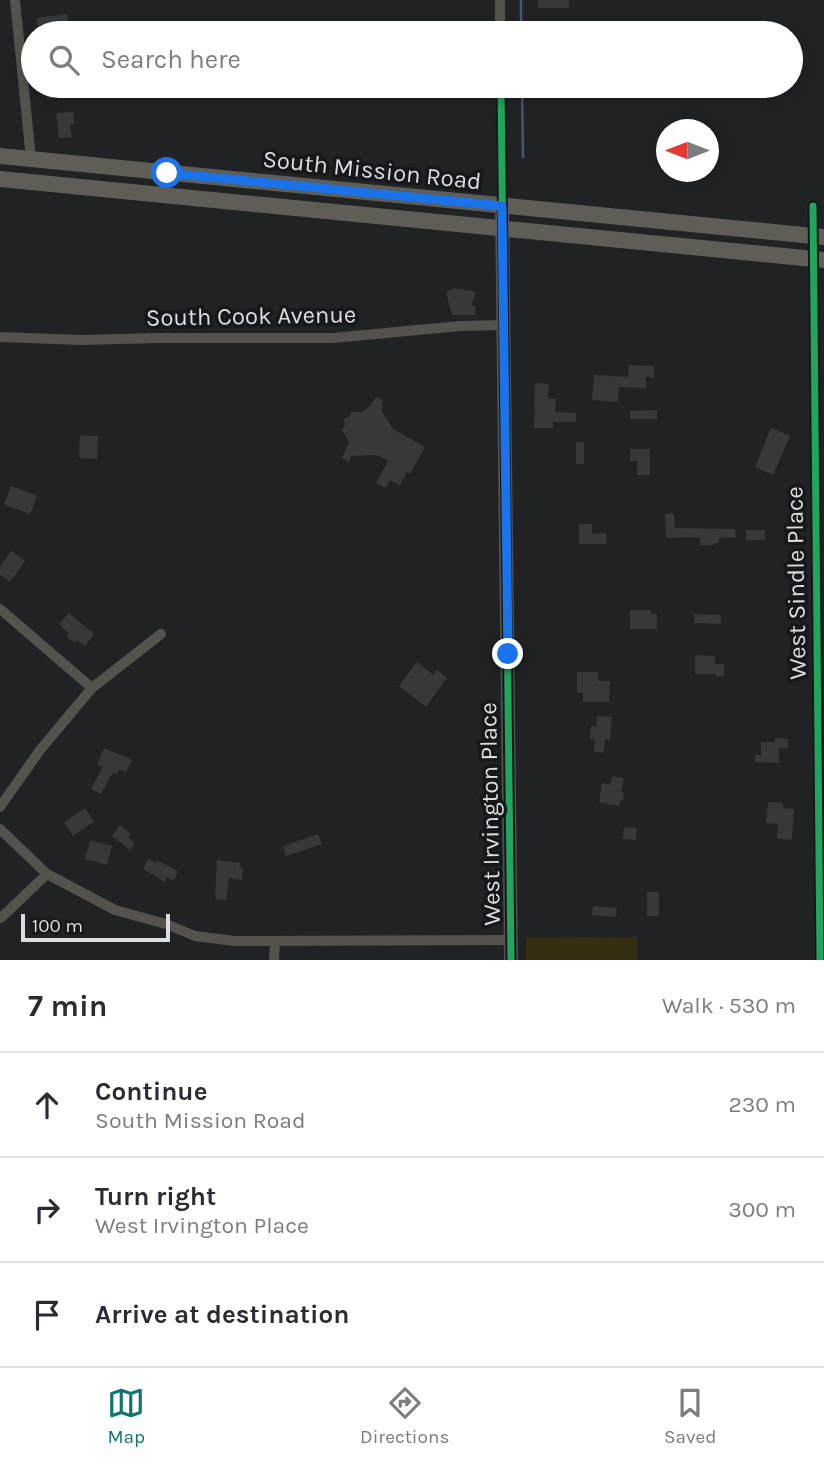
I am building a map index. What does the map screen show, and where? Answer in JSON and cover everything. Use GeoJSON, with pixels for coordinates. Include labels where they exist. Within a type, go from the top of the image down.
{"type":"FeatureCollection","features":[{"type":"Feature","properties":{"kind":"main road","name":"South Mission Road"},"geometry":{"type":"LineString","coordinates":[[0,156],[819,236]]}},
{"type":"Feature","properties":{"kind":"main road"},"geometry":{"type":"LineString","coordinates":[[162,195],[167,173]]}},
{"type":"Feature","properties":{"kind":"main road","name":"South Mission Road"},"geometry":{"type":"LineString","coordinates":[[0,179],[818,259]]}},
{"type":"Feature","properties":{"kind":"street"},"geometry":{"type":"LineString","coordinates":[[15,0],[21,60]]}},
{"type":"Feature","properties":{"kind":"street"},"geometry":{"type":"LineString","coordinates":[[500,0],[500,21]]}},
{"type":"Feature","properties":{"kind":"street"},"geometry":{"type":"LineString","coordinates":[[25,98],[31,159]]}},
{"type":"Feature","properties":{"kind":"street"},"geometry":{"type":"LineString","coordinates":[[501,98],[502,206]]}},
{"type":"Feature","properties":{"kind":"street","name":"West Irvington Place"},"geometry":{"type":"LineString","coordinates":[[502,206],[511,960]]}},
{"type":"Feature","properties":{"kind":"street","name":"West Sindle Place"},"geometry":{"type":"LineString","coordinates":[[813,206],[819,236],[820,960]]}},
{"type":"Feature","properties":{"kind":"street","name":"South Cook Avenue"},"geometry":{"type":"LineString","coordinates":[[0,337],[81,340],[333,338],[460,326],[503,325]]}},
{"type":"Feature","properties":{"kind":"street"},"geometry":{"type":"LineString","coordinates":[[0,609],[92,688]]}},
{"type":"Feature","properties":{"kind":"street"},"geometry":{"type":"LineString","coordinates":[[0,807],[40,750],[92,688],[161,634]]}},
{"type":"Feature","properties":{"kind":"street"},"geometry":{"type":"LineString","coordinates":[[0,829],[47,874],[115,910],[166,924],[195,936],[235,941],[511,940]]}},
{"type":"Feature","properties":{"kind":"street"},"geometry":{"type":"LineString","coordinates":[[1,918],[47,874]]}},
{"type":"Feature","properties":{"kind":"street"},"geometry":{"type":"LineString","coordinates":[[274,960],[275,941]]}},
{"type":"Feature","properties":{"kind":"shaded area"},"geometry":{"type":"Polygon","coordinates":[[[637,937],[637,960],[526,960],[526,938],[637,937]]]}},
{"type":"Feature","properties":{"kind":"building"},"geometry":{"type":"Polygon","coordinates":[[[538,0],[569,0],[569,8],[538,8],[538,0]]]}},
{"type":"Feature","properties":{"kind":"building"},"geometry":{"type":"Polygon","coordinates":[[[67,14],[68,21],[37,21],[37,18],[67,14]]]}},
{"type":"Feature","properties":{"kind":"building"},"geometry":{"type":"Polygon","coordinates":[[[73,112],[74,124],[70,125],[72,137],[59,138],[56,113],[73,112]]]}},
{"type":"Feature","properties":{"kind":"building"},"geometry":{"type":"Polygon","coordinates":[[[454,288],[476,292],[471,305],[476,306],[475,315],[452,315],[446,292],[454,288]]]}},
{"type":"Feature","properties":{"kind":"building"},"geometry":{"type":"Polygon","coordinates":[[[629,365],[654,366],[654,378],[646,377],[646,388],[619,387],[618,402],[592,400],[594,375],[628,377],[629,365]]]}},
{"type":"Feature","properties":{"kind":"building"},"geometry":{"type":"Polygon","coordinates":[[[535,383],[549,384],[548,399],[556,399],[555,412],[576,413],[576,422],[553,422],[553,428],[534,428],[535,383]]]}},
{"type":"Feature","properties":{"kind":"building"},"geometry":{"type":"Polygon","coordinates":[[[376,397],[383,400],[384,406],[381,410],[393,429],[425,447],[410,474],[407,472],[400,485],[390,480],[385,488],[376,483],[388,461],[378,455],[351,456],[349,462],[342,458],[349,442],[342,430],[345,426],[344,419],[352,412],[362,412],[376,397]]]}},
{"type":"Feature","properties":{"kind":"building"},"geometry":{"type":"Polygon","coordinates":[[[657,410],[657,419],[630,419],[630,411],[657,410]]]}},
{"type":"Feature","properties":{"kind":"building"},"geometry":{"type":"Polygon","coordinates":[[[771,428],[790,436],[773,475],[755,467],[771,428]]]}},
{"type":"Feature","properties":{"kind":"building"},"geometry":{"type":"Polygon","coordinates":[[[80,435],[98,436],[97,459],[79,458],[80,435]]]}},
{"type":"Feature","properties":{"kind":"building"},"geometry":{"type":"Polygon","coordinates":[[[576,442],[584,442],[584,464],[576,464],[576,442]]]}},
{"type":"Feature","properties":{"kind":"building"},"geometry":{"type":"Polygon","coordinates":[[[630,449],[650,449],[650,475],[637,475],[637,461],[630,461],[630,449]]]}},
{"type":"Feature","properties":{"kind":"building"},"geometry":{"type":"Polygon","coordinates":[[[11,486],[37,496],[30,514],[4,504],[11,486]]]}},
{"type":"Feature","properties":{"kind":"building"},"geometry":{"type":"Polygon","coordinates":[[[674,513],[675,528],[735,529],[736,537],[719,538],[719,543],[714,545],[700,545],[700,538],[697,537],[666,538],[665,514],[674,513]]]}},
{"type":"Feature","properties":{"kind":"building"},"geometry":{"type":"Polygon","coordinates":[[[579,524],[592,524],[592,534],[606,533],[607,544],[579,544],[579,524]]]}},
{"type":"Feature","properties":{"kind":"building"},"geometry":{"type":"Polygon","coordinates":[[[746,530],[765,530],[765,540],[746,540],[746,530]]]}},
{"type":"Feature","properties":{"kind":"building"},"geometry":{"type":"Polygon","coordinates":[[[11,551],[25,561],[10,582],[0,574],[0,567],[11,551]]]}},
{"type":"Feature","properties":{"kind":"building"},"geometry":{"type":"Polygon","coordinates":[[[630,610],[651,610],[651,614],[657,614],[657,629],[630,629],[630,610]]]}},
{"type":"Feature","properties":{"kind":"building"},"geometry":{"type":"Polygon","coordinates":[[[69,613],[94,634],[85,646],[67,637],[68,633],[59,624],[69,613]]]}},
{"type":"Feature","properties":{"kind":"building"},"geometry":{"type":"Polygon","coordinates":[[[694,614],[721,615],[721,624],[694,623],[694,614]]]}},
{"type":"Feature","properties":{"kind":"building"},"geometry":{"type":"Polygon","coordinates":[[[695,655],[715,656],[715,664],[724,664],[724,676],[695,674],[695,655]]]}},
{"type":"Feature","properties":{"kind":"building"},"geometry":{"type":"Polygon","coordinates":[[[417,662],[433,675],[437,670],[447,678],[426,707],[399,686],[417,662]]]}},
{"type":"Feature","properties":{"kind":"building"},"geometry":{"type":"Polygon","coordinates":[[[577,672],[598,672],[598,681],[610,681],[609,702],[583,702],[583,693],[577,693],[577,672]]]}},
{"type":"Feature","properties":{"kind":"building"},"geometry":{"type":"Polygon","coordinates":[[[597,716],[612,717],[610,740],[605,739],[604,753],[594,752],[595,740],[590,739],[591,726],[596,727],[597,716]]]}},
{"type":"Feature","properties":{"kind":"building"},"geometry":{"type":"Polygon","coordinates":[[[775,738],[788,739],[788,748],[779,748],[779,763],[755,762],[755,755],[761,755],[761,742],[775,742],[775,738]]]}},
{"type":"Feature","properties":{"kind":"building"},"geometry":{"type":"Polygon","coordinates":[[[104,748],[132,760],[126,772],[119,769],[117,774],[113,772],[101,794],[91,789],[103,767],[97,765],[104,748]]]}},
{"type":"Feature","properties":{"kind":"building"},"geometry":{"type":"Polygon","coordinates":[[[612,776],[624,778],[621,792],[624,792],[623,800],[620,800],[619,806],[599,802],[602,783],[610,785],[612,776]]]}},
{"type":"Feature","properties":{"kind":"building"},"geometry":{"type":"Polygon","coordinates":[[[768,802],[783,803],[783,808],[794,809],[792,840],[777,838],[778,824],[766,823],[768,802]]]}},
{"type":"Feature","properties":{"kind":"building"},"geometry":{"type":"Polygon","coordinates":[[[85,808],[94,822],[73,836],[64,822],[85,808]]]}},
{"type":"Feature","properties":{"kind":"building"},"geometry":{"type":"Polygon","coordinates":[[[120,825],[131,834],[128,837],[135,843],[130,850],[112,836],[120,825]]]}},
{"type":"Feature","properties":{"kind":"building"},"geometry":{"type":"Polygon","coordinates":[[[624,827],[637,828],[636,840],[623,839],[624,827]]]}},
{"type":"Feature","properties":{"kind":"building"},"geometry":{"type":"Polygon","coordinates":[[[318,834],[322,844],[286,856],[283,846],[318,834]]]}},
{"type":"Feature","properties":{"kind":"building"},"geometry":{"type":"Polygon","coordinates":[[[90,840],[112,846],[107,865],[85,859],[90,840]]]}},
{"type":"Feature","properties":{"kind":"building"},"geometry":{"type":"Polygon","coordinates":[[[148,859],[156,863],[157,860],[178,871],[174,881],[167,877],[165,882],[143,869],[148,859]]]}},
{"type":"Feature","properties":{"kind":"building"},"geometry":{"type":"Polygon","coordinates":[[[217,860],[240,863],[239,867],[243,868],[242,880],[229,878],[226,900],[215,899],[217,860]]]}},
{"type":"Feature","properties":{"kind":"building"},"geometry":{"type":"Polygon","coordinates":[[[647,892],[659,892],[659,916],[647,916],[647,892]]]}},
{"type":"Feature","properties":{"kind":"building"},"geometry":{"type":"Polygon","coordinates":[[[593,906],[617,908],[616,917],[592,915],[593,906]]]}},
{"type":"Feature","properties":{"kind":"waterway"},"geometry":{"type":"LineString","coordinates":[[521,0],[521,21]]}},
{"type":"Feature","properties":{"kind":"waterway"},"geometry":{"type":"LineString","coordinates":[[522,98],[523,157]]}},
{"type":"Feature","properties":{"kind":"cycle path"},"geometry":{"type":"LineString","coordinates":[[501,98],[511,960]]}},
{"type":"Feature","properties":{"kind":"cycle path"},"geometry":{"type":"LineString","coordinates":[[813,206],[820,960]]}},
{"type":"Feature","properties":{"kind":"route"},"geometry":{"type":"LineString","coordinates":[[167,173],[502,206],[508,654]]}}]}
